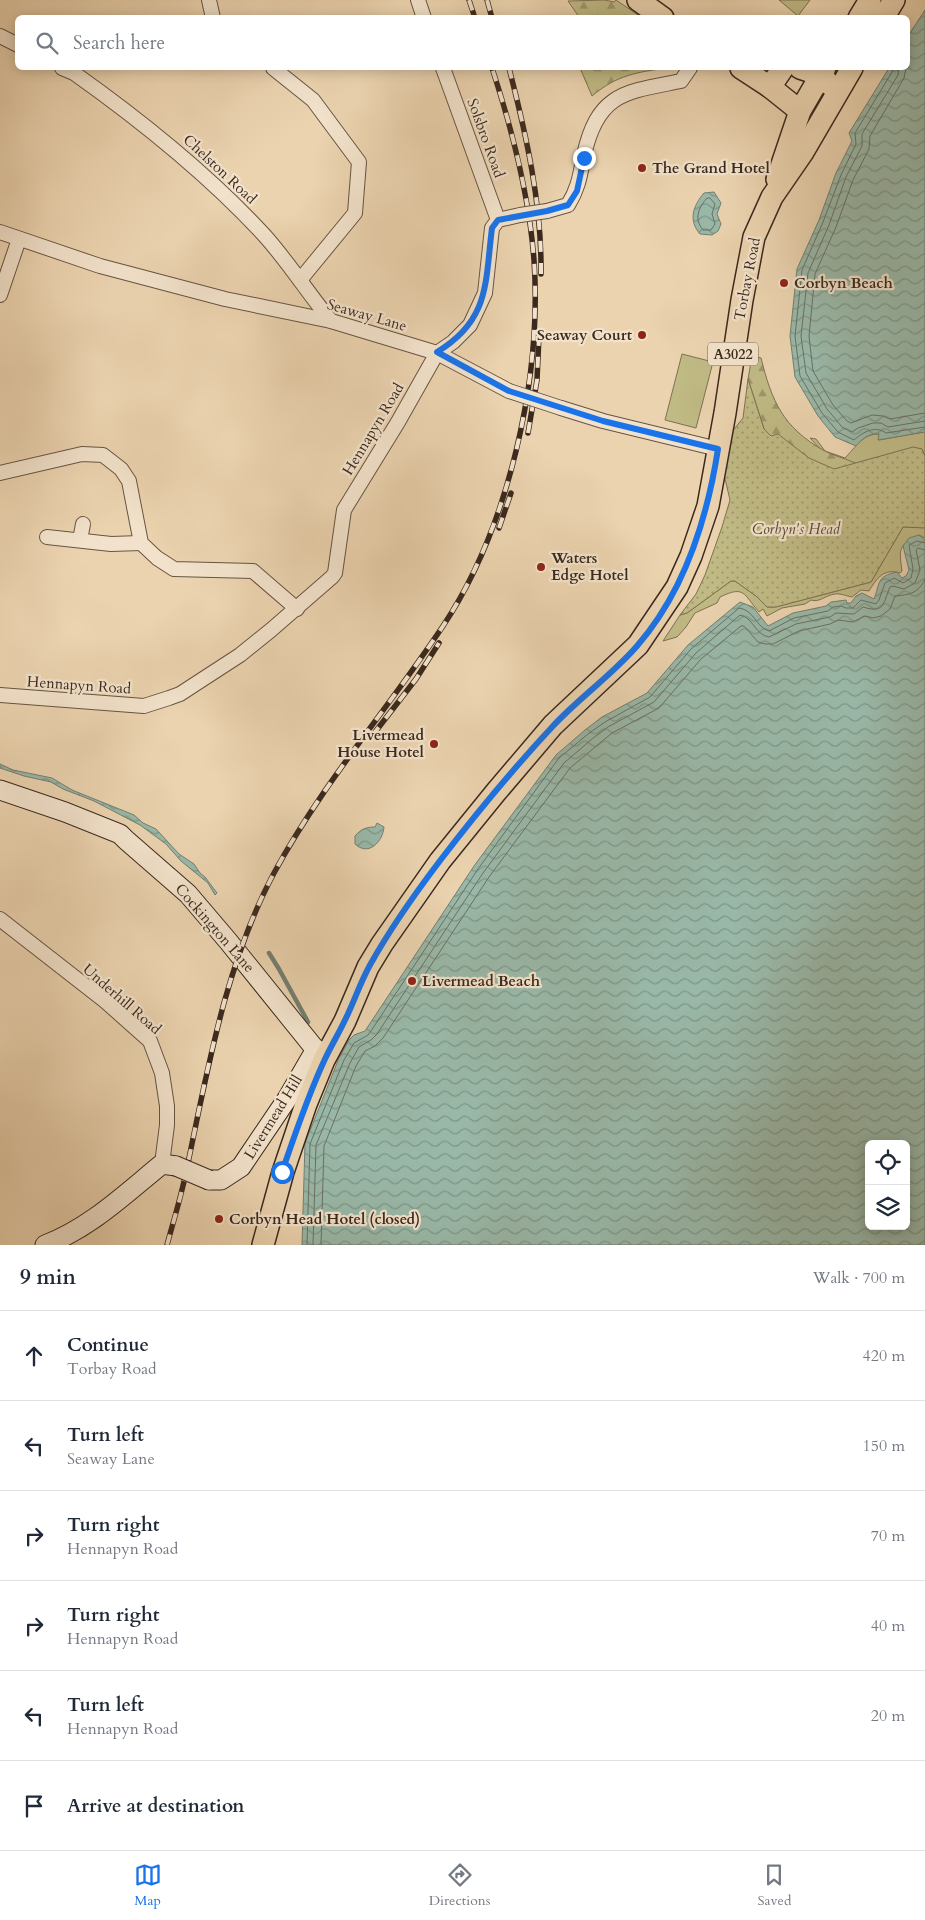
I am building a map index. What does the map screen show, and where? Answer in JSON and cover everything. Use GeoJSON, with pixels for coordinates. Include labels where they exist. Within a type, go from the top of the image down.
{"type":"FeatureCollection","features":[{"type":"Feature","properties":{"kind":"main road"},"geometry":{"type":"LineString","coordinates":[[638,0],[659,15]]}},
{"type":"Feature","properties":{"kind":"main road"},"geometry":{"type":"LineString","coordinates":[[861,15],[870,0]]}},
{"type":"Feature","properties":{"kind":"main road"},"geometry":{"type":"LineString","coordinates":[[885,15],[894,0]]}},
{"type":"Feature","properties":{"kind":"main road"},"geometry":{"type":"LineString","coordinates":[[744,70],[770,87],[800,111],[819,98],[837,94],[823,71]]}},
{"type":"Feature","properties":{"kind":"main road"},"geometry":{"type":"LineString","coordinates":[[770,87],[782,70]]}},
{"type":"Feature","properties":{"kind":"main road","name":"Torbay Road"},"geometry":{"type":"LineString","coordinates":[[772,197],[803,152],[851,70]]}},
{"type":"Feature","properties":{"kind":"main road","name":"Torbay Road"},"geometry":{"type":"LineString","coordinates":[[263,1245],[282,1172],[320,1055],[345,1021],[368,967],[408,904],[440,861],[553,725],[638,645],[676,587],[696,542],[708,506],[751,253],[757,229],[772,197],[790,135],[800,111],[823,71]]}},
{"type":"Feature","properties":{"kind":"street"},"geometry":{"type":"LineString","coordinates":[[209,0],[212,15]]}},
{"type":"Feature","properties":{"kind":"street"},"geometry":{"type":"LineString","coordinates":[[418,0],[423,15]]}},
{"type":"Feature","properties":{"kind":"street"},"geometry":{"type":"LineString","coordinates":[[0,36],[15,44]]}},
{"type":"Feature","properties":{"kind":"street","name":"Chelston Road"},"geometry":{"type":"LineString","coordinates":[[67,70],[100,91],[178,152],[248,218],[267,238],[331,321]]}},
{"type":"Feature","properties":{"kind":"street"},"geometry":{"type":"LineString","coordinates":[[276,70],[313,100],[359,162],[355,213],[300,280]]}},
{"type":"Feature","properties":{"kind":"street","name":"Solsbro Road"},"geometry":{"type":"LineString","coordinates":[[444,70],[498,220]]}},
{"type":"Feature","properties":{"kind":"street"},"geometry":{"type":"LineString","coordinates":[[498,220],[568,205],[577,191],[586,146],[605,107],[618,96],[681,81],[689,70]]}},
{"type":"Feature","properties":{"kind":"street","name":"Hennapyn Road"},"geometry":{"type":"LineString","coordinates":[[0,695],[144,706],[180,694],[240,655],[336,574],[344,510],[398,422],[437,352],[453,342],[470,325],[485,293],[492,228],[498,220]]}},
{"type":"Feature","properties":{"kind":"street","name":"Seaway Lane"},"geometry":{"type":"LineString","coordinates":[[0,232],[100,266],[225,299],[331,321],[437,352],[509,391],[603,421],[718,449]]}},
{"type":"Feature","properties":{"kind":"street"},"geometry":{"type":"LineString","coordinates":[[0,295],[19,239]]}},
{"type":"Feature","properties":{"kind":"street"},"geometry":{"type":"LineString","coordinates":[[0,473],[82,454],[103,456],[121,469],[129,482],[140,544]]}},
{"type":"Feature","properties":{"kind":"street"},"geometry":{"type":"LineString","coordinates":[[80,540],[83,524]]}},
{"type":"Feature","properties":{"kind":"street"},"geometry":{"type":"LineString","coordinates":[[47,537],[111,544],[140,544],[174,569],[253,571],[297,608]]}},
{"type":"Feature","properties":{"kind":"street","name":"Cockington Lane"},"geometry":{"type":"LineString","coordinates":[[0,790],[65,812],[120,834],[188,894],[320,1055]]}},
{"type":"Feature","properties":{"kind":"street","name":"Underhill Road"},"geometry":{"type":"LineString","coordinates":[[0,919],[105,1001],[150,1041],[162,1073],[166,1098],[169,1165]]}},
{"type":"Feature","properties":{"kind":"street","name":"Livermead Hill"},"geometry":{"type":"LineString","coordinates":[[169,1165],[209,1180],[221,1180],[241,1168],[287,1099],[320,1055]]}},
{"type":"Feature","properties":{"kind":"street"},"geometry":{"type":"LineString","coordinates":[[45,1245],[78,1229],[169,1165]]}},
{"type":"Feature","properties":{"kind":"green space"},"geometry":{"type":"Polygon","coordinates":[[[605,0],[614,2],[616,0],[638,15],[578,15],[568,1],[605,0]]]}},
{"type":"Feature","properties":{"kind":"green space"},"geometry":{"type":"Polygon","coordinates":[[[779,0],[810,0],[797,15],[779,0]]]}},
{"type":"Feature","properties":{"kind":"green space"},"geometry":{"type":"Polygon","coordinates":[[[581,70],[654,70],[619,79],[592,96],[581,70]]]}},
{"type":"Feature","properties":{"kind":"green space"},"geometry":{"type":"Polygon","coordinates":[[[682,354],[713,362],[696,428],[665,420],[682,354]]]}},
{"type":"Feature","properties":{"kind":"green space"},"geometry":{"type":"Polygon","coordinates":[[[752,356],[761,358],[770,388],[781,412],[798,432],[823,450],[855,463],[820,492],[769,478],[764,429],[748,379],[752,356]]]}},
{"type":"Feature","properties":{"kind":"green space","name":"Corbyn's Head"},"geometry":{"type":"Polygon","coordinates":[[[748,379],[764,429],[771,436],[778,434],[809,458],[834,469],[913,447],[922,449],[925,456],[925,528],[903,527],[871,582],[776,607],[767,607],[756,596],[735,581],[731,581],[687,613],[680,615],[696,594],[705,575],[730,500],[718,449],[743,418],[748,379]]]}},
{"type":"Feature","properties":{"kind":"green space"},"geometry":{"type":"Polygon","coordinates":[[[925,432],[925,456],[922,449],[883,456],[834,469],[825,454],[810,438],[816,439],[825,451],[845,458],[864,438],[874,434],[880,434],[879,440],[925,432]]]}},
{"type":"Feature","properties":{"kind":"green space"},"geometry":{"type":"Polygon","coordinates":[[[903,527],[925,527],[925,538],[919,535],[907,542],[902,548],[900,557],[902,571],[900,573],[885,573],[869,591],[861,590],[852,597],[839,594],[814,601],[811,600],[805,604],[782,608],[767,616],[763,609],[759,612],[743,593],[728,593],[720,597],[717,603],[695,613],[677,637],[663,641],[680,615],[687,613],[731,581],[735,581],[756,596],[767,607],[775,607],[871,582],[903,527]]]}},
{"type":"Feature","properties":{"kind":"water"},"geometry":{"type":"Polygon","coordinates":[[[925,10],[925,432],[878,440],[879,434],[872,434],[856,446],[835,437],[818,416],[795,377],[790,336],[797,269],[819,220],[836,173],[852,141],[849,133],[888,70],[910,70],[910,33],[925,10]]]}},
{"type":"Feature","properties":{"kind":"water"},"geometry":{"type":"Polygon","coordinates":[[[714,192],[721,203],[717,214],[721,224],[718,231],[712,235],[700,234],[694,224],[693,213],[704,193],[714,192]]]}},
{"type":"Feature","properties":{"kind":"water"},"geometry":{"type":"Polygon","coordinates":[[[919,535],[925,540],[925,1245],[302,1245],[305,1143],[339,1058],[349,1040],[354,1035],[365,1031],[474,866],[556,755],[602,717],[647,693],[688,645],[740,602],[753,607],[768,626],[793,613],[826,606],[831,602],[846,600],[847,603],[851,603],[856,596],[862,593],[874,599],[882,578],[897,572],[902,578],[906,576],[909,570],[903,546],[909,538],[919,535]]]}},
{"type":"Feature","properties":{"kind":"water"},"geometry":{"type":"Polygon","coordinates":[[[0,764],[13,770],[52,778],[72,790],[134,815],[143,823],[156,829],[179,854],[194,864],[217,893],[215,895],[208,883],[181,861],[166,844],[140,825],[94,801],[63,789],[51,782],[0,768],[0,764]]]}},
{"type":"Feature","properties":{"kind":"water"},"geometry":{"type":"Polygon","coordinates":[[[377,823],[384,827],[381,837],[374,846],[365,849],[355,844],[355,836],[357,834],[369,827],[375,827],[377,823]]]}},
{"type":"Feature","properties":{"kind":"waterway"},"geometry":{"type":"LineString","coordinates":[[269,953],[308,1022]]}},
{"type":"Feature","properties":{"kind":"railway"},"geometry":{"type":"LineString","coordinates":[[469,0],[474,15]]}},
{"type":"Feature","properties":{"kind":"railway"},"geometry":{"type":"LineString","coordinates":[[487,0],[491,15]]}},
{"type":"Feature","properties":{"kind":"railway"},"geometry":{"type":"LineString","coordinates":[[167,1245],[183,1186],[219,1022],[242,946],[257,909],[274,873],[313,809],[443,626],[466,587],[486,544],[503,498],[526,402],[535,306],[534,260],[532,236],[519,162],[493,70]]}},
{"type":"Feature","properties":{"kind":"railway"},"geometry":{"type":"LineString","coordinates":[[509,70],[527,144],[536,195],[541,248],[541,274]]}},
{"type":"Feature","properties":{"kind":"railway"},"geometry":{"type":"LineString","coordinates":[[528,433],[537,380],[539,336]]}},
{"type":"Feature","properties":{"kind":"railway"},"geometry":{"type":"LineString","coordinates":[[499,528],[511,493]]}},
{"type":"Feature","properties":{"kind":"railway"},"geometry":{"type":"LineString","coordinates":[[372,736],[416,679],[439,643]]}},
{"type":"Feature","properties":{"kind":"place","name":"The Grand Hotel"},"geometry":{"type":"Point","coordinates":[642,168]}},
{"type":"Feature","properties":{"kind":"place","name":"Corbyn Beach"},"geometry":{"type":"Point","coordinates":[784,283]}},
{"type":"Feature","properties":{"kind":"place","name":"Seaway Court"},"geometry":{"type":"Point","coordinates":[642,335]}},
{"type":"Feature","properties":{"kind":"place","name":"Waters Edge Hotel"},"geometry":{"type":"Point","coordinates":[541,567]}},
{"type":"Feature","properties":{"kind":"place","name":"Livermead House Hotel"},"geometry":{"type":"Point","coordinates":[434,744]}},
{"type":"Feature","properties":{"kind":"place","name":"Livermead Beach"},"geometry":{"type":"Point","coordinates":[412,981]}},
{"type":"Feature","properties":{"kind":"place","name":"Corbyn Head Hotel (closed)"},"geometry":{"type":"Point","coordinates":[219,1219]}},
{"type":"Feature","properties":{"kind":"route"},"geometry":{"type":"LineString","coordinates":[[282,1172],[294,1135],[324,1060],[345,1021],[368,967],[382,944],[408,904],[440,861],[532,749],[553,725],[638,645],[658,617],[683,574],[699,536],[708,506],[718,449],[603,421],[509,391],[437,352],[453,342],[470,325],[485,293],[492,228],[498,220],[568,205],[577,191],[584,158]]}}]}
